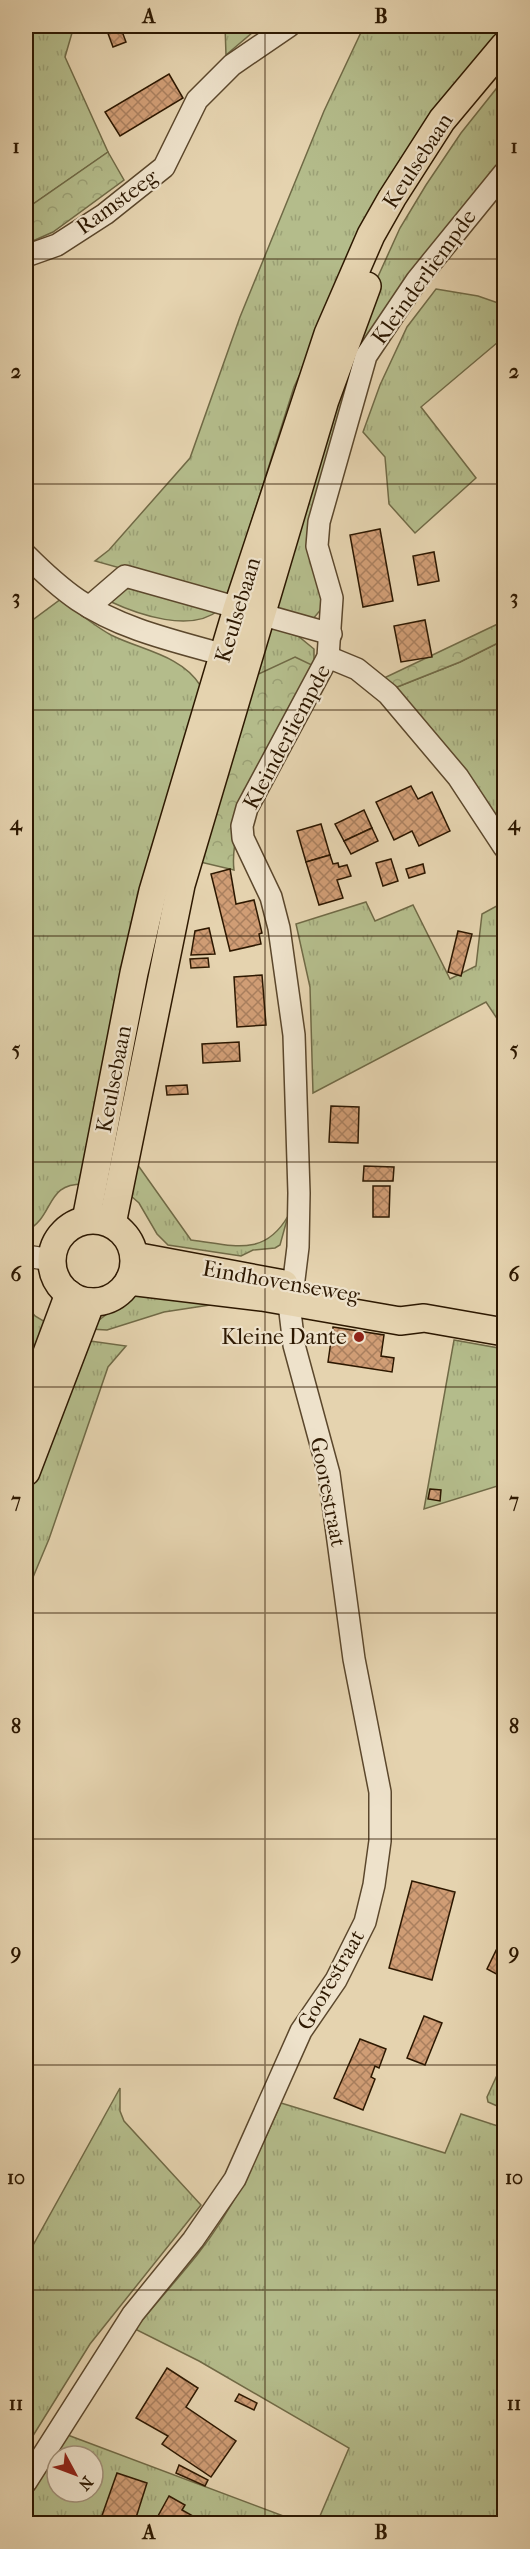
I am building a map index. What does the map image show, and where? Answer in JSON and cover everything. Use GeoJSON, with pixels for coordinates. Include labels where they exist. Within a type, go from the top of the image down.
{"type":"FeatureCollection","features":[{"type":"Feature","properties":{"kind":"main road","name":"Keulsebaan"},"geometry":{"type":"LineString","coordinates":[[112,1224],[181,885],[236,659],[328,334],[371,235],[392,198],[442,120],[504,46]]}},
{"type":"Feature","properties":{"kind":"main road","name":"Keulsebaan"},"geometry":{"type":"LineString","coordinates":[[249,612],[370,278],[406,207],[434,161],[504,70]]}},
{"type":"Feature","properties":{"kind":"main road","name":"Keulsebaan"},"geometry":{"type":"LineString","coordinates":[[86,1220],[117,1074],[134,973],[153,891],[236,659]]}},
{"type":"Feature","properties":{"kind":"main road"},"geometry":{"type":"LineString","coordinates":[[86,1220],[112,1224],[124,1233],[132,1269],[114,1297],[80,1298],[57,1281],[52,1260],[55,1246],[65,1231],[86,1220]]}},
{"type":"Feature","properties":{"kind":"main road","name":"Eindhovenseweg"},"geometry":{"type":"LineString","coordinates":[[132,1269],[292,1294],[382,1300],[402,1304],[424,1318],[504,1332]]}},
{"type":"Feature","properties":{"kind":"main road"},"geometry":{"type":"LineString","coordinates":[[26,1409],[80,1298]]}},
{"type":"Feature","properties":{"kind":"main road"},"geometry":{"type":"LineString","coordinates":[[26,1472],[80,1298]]}},
{"type":"Feature","properties":{"kind":"street","name":"Ramsteeg"},"geometry":{"type":"LineString","coordinates":[[26,256],[67,239],[105,214],[164,167],[197,100],[232,65],[289,26]]}},
{"type":"Feature","properties":{"kind":"street","name":"Kleinderliempde"},"geometry":{"type":"LineString","coordinates":[[292,1294],[298,1247],[299,1193],[294,1035],[279,928],[271,897],[243,838],[242,826],[247,808],[328,657],[332,634],[332,598],[317,546],[319,522],[366,356],[417,280],[504,172]]}},
{"type":"Feature","properties":{"kind":"street"},"geometry":{"type":"LineString","coordinates":[[26,555],[89,607],[136,629],[236,659]]}},
{"type":"Feature","properties":{"kind":"street"},"geometry":{"type":"LineString","coordinates":[[89,607],[125,576],[332,634]]}},
{"type":"Feature","properties":{"kind":"street","name":"Kleinderliempde"},"geometry":{"type":"LineString","coordinates":[[328,657],[357,669],[388,694],[458,777],[504,848]]}},
{"type":"Feature","properties":{"kind":"street"},"geometry":{"type":"LineString","coordinates":[[26,1256],[52,1260]]}},
{"type":"Feature","properties":{"kind":"street","name":"Goorestraat"},"geometry":{"type":"LineString","coordinates":[[26,2482],[133,2314],[194,2240],[235,2179],[301,2031],[351,1954],[365,1922],[374,1885],[380,1841],[380,1792],[354,1659],[329,1474],[294,1345],[290,1311],[292,1294]]}},
{"type":"Feature","properties":{"kind":"green space"},"geometry":{"type":"Polygon","coordinates":[[[26,26],[74,26],[65,57],[108,152],[26,209],[26,26]]]}},
{"type":"Feature","properties":{"kind":"green space"},"geometry":{"type":"Polygon","coordinates":[[[225,26],[260,26],[226,55],[225,26]]]}},
{"type":"Feature","properties":{"kind":"green space"},"geometry":{"type":"Polygon","coordinates":[[[364,26],[504,26],[504,38],[316,340],[294,387],[227,598],[95,561],[109,550],[190,458],[240,317],[324,111],[364,26]]]}},
{"type":"Feature","properties":{"kind":"green space"},"geometry":{"type":"Polygon","coordinates":[[[504,79],[504,161],[400,291],[314,505],[323,607],[312,620],[270,613],[366,303],[400,228],[426,185],[461,133],[504,79]]]}},
{"type":"Feature","properties":{"kind":"green space"},"geometry":{"type":"Polygon","coordinates":[[[108,152],[124,180],[53,232],[26,244],[26,209],[108,152]]]}},
{"type":"Feature","properties":{"kind":"green space"},"geometry":{"type":"Polygon","coordinates":[[[436,289],[478,296],[504,305],[504,337],[421,407],[476,478],[415,533],[389,504],[385,457],[363,432],[380,385],[407,327],[436,289]]]}},
{"type":"Feature","properties":{"kind":"green space"},"geometry":{"type":"Polygon","coordinates":[[[132,588],[219,610],[207,617],[180,621],[135,612],[109,601],[126,589],[132,588]]]}},
{"type":"Feature","properties":{"kind":"green space"},"geometry":{"type":"Polygon","coordinates":[[[61,599],[91,623],[111,635],[171,660],[192,675],[200,685],[86,1184],[63,1188],[56,1194],[42,1217],[26,1231],[26,1184],[33,1156],[26,1157],[26,625],[61,599]]]}},
{"type":"Feature","properties":{"kind":"green space"},"geometry":{"type":"Polygon","coordinates":[[[504,621],[504,640],[460,662],[392,689],[382,679],[504,621]]]}},
{"type":"Feature","properties":{"kind":"green space"},"geometry":{"type":"Polygon","coordinates":[[[266,626],[298,636],[314,649],[314,666],[250,678],[266,626]]]}},
{"type":"Feature","properties":{"kind":"green space"},"geometry":{"type":"Polygon","coordinates":[[[504,640],[504,834],[468,776],[439,740],[392,689],[460,662],[504,640]]]}},
{"type":"Feature","properties":{"kind":"green space"},"geometry":{"type":"Polygon","coordinates":[[[295,657],[314,666],[275,739],[249,795],[234,847],[234,870],[196,861],[250,678],[295,657]]]}},
{"type":"Feature","properties":{"kind":"green space"},"geometry":{"type":"Polygon","coordinates":[[[366,902],[375,921],[413,905],[450,979],[476,966],[482,914],[504,902],[504,1029],[486,1002],[313,1093],[310,987],[296,924],[366,902]]]}},
{"type":"Feature","properties":{"kind":"green space"},"geometry":{"type":"Polygon","coordinates":[[[130,1154],[191,1240],[246,1246],[268,1238],[279,1229],[288,1216],[280,1245],[275,1248],[253,1250],[241,1256],[168,1245],[157,1234],[139,1203],[131,1196],[130,1154]]]}},
{"type":"Feature","properties":{"kind":"green space"},"geometry":{"type":"Polygon","coordinates":[[[140,1287],[223,1303],[164,1312],[107,1330],[90,1329],[140,1287]]]}},
{"type":"Feature","properties":{"kind":"green space"},"geometry":{"type":"Polygon","coordinates":[[[26,1305],[35,1316],[47,1323],[26,1395],[26,1305]]]}},
{"type":"Feature","properties":{"kind":"green space"},"geometry":{"type":"Polygon","coordinates":[[[83,1340],[126,1346],[108,1367],[49,1539],[26,1594],[26,1487],[83,1340]]]}},
{"type":"Feature","properties":{"kind":"green space"},"geometry":{"type":"Polygon","coordinates":[[[454,1340],[504,1349],[504,1484],[424,1509],[454,1340]]]}},
{"type":"Feature","properties":{"kind":"green space"},"geometry":{"type":"Polygon","coordinates":[[[504,2060],[504,2109],[488,2102],[487,2097],[504,2060]]]}},
{"type":"Feature","properties":{"kind":"green space"},"geometry":{"type":"Polygon","coordinates":[[[120,2088],[120,2111],[124,2121],[201,2205],[90,2344],[31,2439],[26,2424],[26,2258],[120,2088]]]}},
{"type":"Feature","properties":{"kind":"green space"},"geometry":{"type":"Polygon","coordinates":[[[281,2103],[445,2153],[461,2114],[504,2128],[504,2523],[317,2523],[349,2448],[199,2361],[135,2329],[197,2255],[222,2220],[254,2163],[281,2103]]]}},
{"type":"Feature","properties":{"kind":"green space"},"geometry":{"type":"Polygon","coordinates":[[[65,2434],[92,2444],[59,2444],[65,2434]]]}},
{"type":"Feature","properties":{"kind":"green space"},"geometry":{"type":"Polygon","coordinates":[[[105,2449],[302,2523],[26,2523],[26,2502],[45,2469],[45,2504],[105,2504],[105,2449]]]}},
{"type":"Feature","properties":{"kind":"building"},"geometry":{"type":"Polygon","coordinates":[[[120,26],[126,42],[113,47],[106,28],[120,26]]]}},
{"type":"Feature","properties":{"kind":"building"},"geometry":{"type":"Polygon","coordinates":[[[169,74],[183,98],[120,136],[105,112],[169,74]]]}},
{"type":"Feature","properties":{"kind":"building"},"geometry":{"type":"Polygon","coordinates":[[[380,529],[393,601],[363,607],[350,535],[380,529]]]}},
{"type":"Feature","properties":{"kind":"building"},"geometry":{"type":"Polygon","coordinates":[[[434,552],[439,581],[418,585],[413,556],[434,552]]]}},
{"type":"Feature","properties":{"kind":"building"},"geometry":{"type":"Polygon","coordinates":[[[425,620],[432,657],[401,662],[394,626],[425,620]]]}},
{"type":"Feature","properties":{"kind":"building"},"geometry":{"type":"Polygon","coordinates":[[[411,786],[418,799],[432,792],[450,831],[419,846],[412,831],[394,840],[376,802],[411,786]]]}},
{"type":"Feature","properties":{"kind":"building"},"geometry":{"type":"Polygon","coordinates":[[[364,810],[372,828],[344,841],[335,824],[364,810]]]}},
{"type":"Feature","properties":{"kind":"building"},"geometry":{"type":"Polygon","coordinates":[[[321,824],[330,855],[306,862],[297,831],[321,824]]]}},
{"type":"Feature","properties":{"kind":"building"},"geometry":{"type":"Polygon","coordinates":[[[372,828],[378,841],[351,854],[344,841],[372,828]]]}},
{"type":"Feature","properties":{"kind":"building"},"geometry":{"type":"Polygon","coordinates":[[[330,855],[333,864],[338,863],[339,867],[347,865],[351,876],[337,880],[343,898],[319,905],[306,862],[330,855]]]}},
{"type":"Feature","properties":{"kind":"building"},"geometry":{"type":"Polygon","coordinates":[[[391,859],[398,881],[383,886],[376,863],[391,859]]]}},
{"type":"Feature","properties":{"kind":"building"},"geometry":{"type":"Polygon","coordinates":[[[423,864],[425,873],[409,878],[406,869],[423,864]]]}},
{"type":"Feature","properties":{"kind":"building"},"geometry":{"type":"Polygon","coordinates":[[[230,869],[236,904],[254,900],[262,933],[259,934],[261,944],[230,951],[211,874],[230,869]]]}},
{"type":"Feature","properties":{"kind":"building"},"geometry":{"type":"Polygon","coordinates":[[[209,928],[215,954],[191,955],[195,931],[209,928]]]}},
{"type":"Feature","properties":{"kind":"building"},"geometry":{"type":"Polygon","coordinates":[[[458,931],[472,934],[461,976],[448,972],[458,931]]]}},
{"type":"Feature","properties":{"kind":"building"},"geometry":{"type":"Polygon","coordinates":[[[208,958],[209,967],[191,968],[190,959],[208,958]]]}},
{"type":"Feature","properties":{"kind":"building"},"geometry":{"type":"Polygon","coordinates":[[[262,975],[266,1025],[237,1027],[234,977],[262,975]]]}},
{"type":"Feature","properties":{"kind":"building"},"geometry":{"type":"Polygon","coordinates":[[[239,1042],[240,1061],[203,1063],[202,1044],[239,1042]]]}},
{"type":"Feature","properties":{"kind":"building"},"geometry":{"type":"Polygon","coordinates":[[[187,1085],[188,1094],[167,1095],[166,1086],[187,1085]]]}},
{"type":"Feature","properties":{"kind":"building"},"geometry":{"type":"Polygon","coordinates":[[[331,1106],[359,1107],[358,1143],[329,1142],[331,1106]]]}},
{"type":"Feature","properties":{"kind":"building"},"geometry":{"type":"Polygon","coordinates":[[[364,1166],[394,1167],[393,1181],[363,1181],[364,1166]]]}},
{"type":"Feature","properties":{"kind":"building"},"geometry":{"type":"Polygon","coordinates":[[[373,1186],[390,1186],[389,1217],[373,1217],[373,1186]]]}},
{"type":"Feature","properties":{"kind":"building"},"geometry":{"type":"Polygon","coordinates":[[[333,1327],[384,1335],[381,1356],[394,1358],[392,1372],[328,1362],[333,1327]]]}},
{"type":"Feature","properties":{"kind":"building"},"geometry":{"type":"Polygon","coordinates":[[[430,1489],[441,1490],[440,1501],[428,1499],[430,1489]]]}},
{"type":"Feature","properties":{"kind":"building"},"geometry":{"type":"Polygon","coordinates":[[[412,1881],[455,1892],[432,1980],[389,1968],[412,1881]]]}},
{"type":"Feature","properties":{"kind":"building"},"geometry":{"type":"Polygon","coordinates":[[[504,1934],[504,1978],[487,1969],[504,1934]]]}},
{"type":"Feature","properties":{"kind":"building"},"geometry":{"type":"Polygon","coordinates":[[[424,2016],[442,2023],[425,2065],[407,2058],[424,2016]]]}},
{"type":"Feature","properties":{"kind":"building"},"geometry":{"type":"Polygon","coordinates":[[[360,2039],[386,2049],[379,2068],[375,2066],[371,2077],[375,2079],[363,2110],[334,2098],[360,2039]]]}},
{"type":"Feature","properties":{"kind":"building"},"geometry":{"type":"Polygon","coordinates":[[[167,2368],[198,2388],[186,2407],[236,2441],[211,2477],[162,2444],[168,2436],[136,2418],[167,2368]]]}},
{"type":"Feature","properties":{"kind":"building"},"geometry":{"type":"Polygon","coordinates":[[[239,2394],[257,2403],[254,2410],[235,2401],[239,2394]]]}},
{"type":"Feature","properties":{"kind":"building"},"geometry":{"type":"Polygon","coordinates":[[[179,2465],[208,2480],[205,2486],[176,2473],[179,2465]]]}},
{"type":"Feature","properties":{"kind":"building"},"geometry":{"type":"Polygon","coordinates":[[[117,2473],[147,2483],[134,2524],[99,2524],[117,2473]]]}},
{"type":"Feature","properties":{"kind":"building"},"geometry":{"type":"Polygon","coordinates":[[[169,2496],[185,2505],[182,2510],[207,2524],[170,2524],[158,2516],[169,2496]]]}},
{"type":"Feature","properties":{"kind":"place","name":"Kleine Dante"},"geometry":{"type":"Point","coordinates":[359,1337]}}]}
